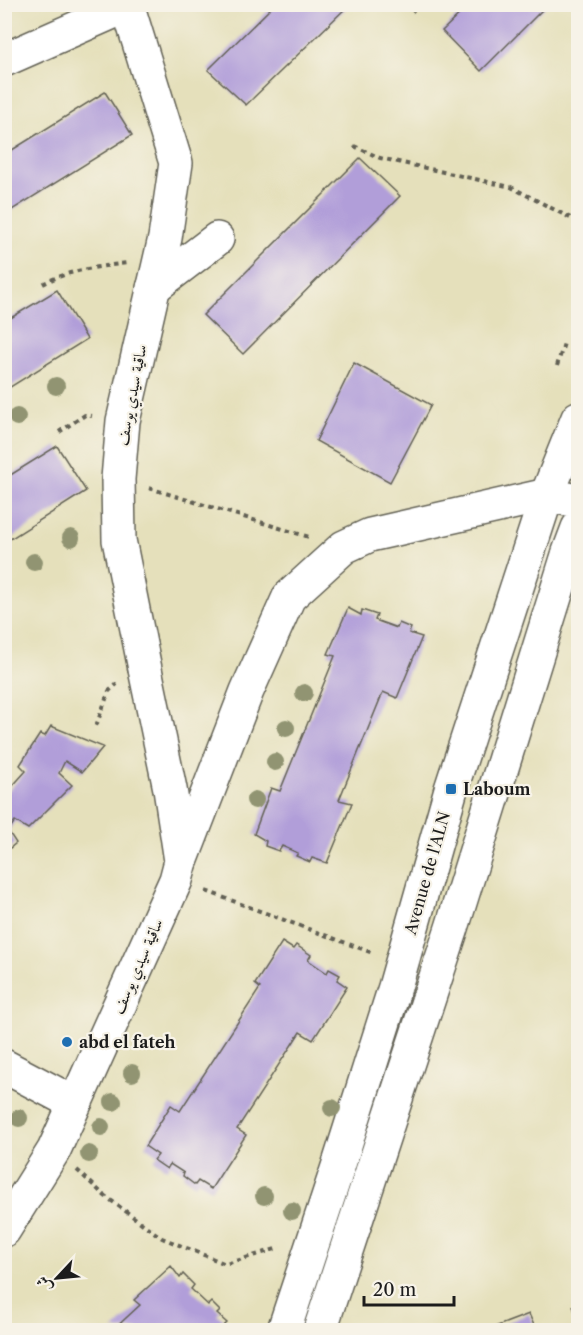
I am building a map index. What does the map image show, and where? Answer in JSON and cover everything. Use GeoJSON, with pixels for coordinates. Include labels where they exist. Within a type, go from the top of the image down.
{"type":"FeatureCollection","features":[{"type":"Feature","properties":{"kind":"street"},"geometry":{"type":"LineString","coordinates":[[4,60],[129,6]]}},
{"type":"Feature","properties":{"kind":"street","name":"ساقية سيدي يوسف"},"geometry":{"type":"LineString","coordinates":[[129,6],[176,163],[165,238],[123,421],[118,479],[120,540],[170,789],[178,870]]}},
{"type":"Feature","properties":{"kind":"street"},"geometry":{"type":"LineString","coordinates":[[157,273],[217,239]]}},
{"type":"Feature","properties":{"kind":"street","name":"Avenue de l'ALN"},"geometry":{"type":"LineString","coordinates":[[284,1330],[378,1044],[451,789],[563,498],[579,418]]}},
{"type":"Feature","properties":{"kind":"street","name":"ساقية سيدي يوسف"},"geometry":{"type":"LineString","coordinates":[[4,1230],[54,1150],[178,870],[247,691],[290,597],[344,547],[370,535],[563,498]]}},
{"type":"Feature","properties":{"kind":"street"},"geometry":{"type":"LineString","coordinates":[[321,1330],[452,928],[569,552],[579,528]]}},
{"type":"Feature","properties":{"kind":"street"},"geometry":{"type":"LineString","coordinates":[[4,1066],[74,1103]]}},
{"type":"Feature","properties":{"kind":"path"},"geometry":{"type":"LineString","coordinates":[[354,146],[380,158],[511,188],[579,222]]}},
{"type":"Feature","properties":{"kind":"path"},"geometry":{"type":"LineString","coordinates":[[43,284],[55,278],[90,268],[157,273]]}},
{"type":"Feature","properties":{"kind":"path"},"geometry":{"type":"LineString","coordinates":[[557,366],[564,343]]}},
{"type":"Feature","properties":{"kind":"path"},"geometry":{"type":"LineString","coordinates":[[118,479],[344,547]]}},
{"type":"Feature","properties":{"kind":"path"},"geometry":{"type":"LineString","coordinates":[[96,726],[109,691],[118,682],[146,674]]}},
{"type":"Feature","properties":{"kind":"path"},"geometry":{"type":"LineString","coordinates":[[178,870],[402,963]]}},
{"type":"Feature","properties":{"kind":"path"},"geometry":{"type":"LineString","coordinates":[[54,1150],[105,1196],[162,1238],[226,1264],[314,1238]]}},
{"type":"Feature","properties":{"kind":"building"},"geometry":{"type":"Polygon","coordinates":[[[275,4],[350,4],[246,105],[208,70],[275,4]]]}},
{"type":"Feature","properties":{"kind":"building"},"geometry":{"type":"Polygon","coordinates":[[[407,4],[421,4],[413,12],[407,4]]]}},
{"type":"Feature","properties":{"kind":"building"},"geometry":{"type":"Polygon","coordinates":[[[470,4],[548,4],[481,71],[442,31],[470,4]]]}},
{"type":"Feature","properties":{"kind":"building"},"geometry":{"type":"Polygon","coordinates":[[[105,92],[132,135],[4,215],[4,155],[105,92]]]}},
{"type":"Feature","properties":{"kind":"building"},"geometry":{"type":"Polygon","coordinates":[[[360,158],[400,196],[243,354],[203,315],[360,158]]]}},
{"type":"Feature","properties":{"kind":"building"},"geometry":{"type":"Polygon","coordinates":[[[57,290],[87,339],[4,391],[4,322],[57,290]]]}},
{"type":"Feature","properties":{"kind":"building"},"geometry":{"type":"Polygon","coordinates":[[[354,363],[431,405],[390,482],[316,441],[354,363]]]}},
{"type":"Feature","properties":{"kind":"building"},"geometry":{"type":"Polygon","coordinates":[[[57,446],[86,491],[4,543],[4,479],[57,446]]]}},
{"type":"Feature","properties":{"kind":"building"},"geometry":{"type":"Polygon","coordinates":[[[348,608],[361,615],[362,610],[377,615],[375,620],[397,628],[399,623],[411,628],[409,633],[422,637],[397,698],[383,692],[339,800],[352,803],[327,863],[312,858],[310,862],[296,856],[298,853],[282,846],[279,851],[265,846],[266,841],[254,834],[271,788],[280,791],[335,656],[328,654],[348,608]]]}},
{"type":"Feature","properties":{"kind":"building"},"geometry":{"type":"Polygon","coordinates":[[[51,726],[103,747],[82,772],[65,761],[59,773],[72,785],[28,829],[15,821],[8,831],[16,843],[4,853],[4,789],[8,791],[26,771],[20,765],[40,734],[45,736],[51,726]]]}},
{"type":"Feature","properties":{"kind":"building"},"geometry":{"type":"Polygon","coordinates":[[[282,942],[293,949],[296,945],[311,955],[308,960],[327,973],[329,969],[340,975],[337,980],[347,987],[313,1040],[300,1032],[237,1129],[246,1135],[211,1189],[198,1181],[195,1185],[183,1176],[184,1173],[170,1164],[167,1169],[154,1160],[158,1155],[145,1146],[171,1105],[180,1111],[260,988],[255,984],[282,942]]]}},
{"type":"Feature","properties":{"kind":"building"},"geometry":{"type":"Polygon","coordinates":[[[171,1266],[180,1278],[183,1274],[194,1285],[191,1289],[208,1305],[211,1302],[220,1311],[217,1314],[227,1323],[219,1330],[113,1330],[140,1305],[134,1300],[171,1266]]]}},
{"type":"Feature","properties":{"kind":"building"},"geometry":{"type":"Polygon","coordinates":[[[578,1304],[578,1321],[573,1306],[578,1304]]]}},
{"type":"Feature","properties":{"kind":"building"},"geometry":{"type":"Polygon","coordinates":[[[529,1314],[536,1330],[487,1330],[529,1314]]]}},
{"type":"Feature","properties":{"kind":"place","name":"Laboum"},"geometry":{"type":"Point","coordinates":[451,789]}},
{"type":"Feature","properties":{"kind":"place","name":"abd el fateh"},"geometry":{"type":"Point","coordinates":[67,1042]}}]}
